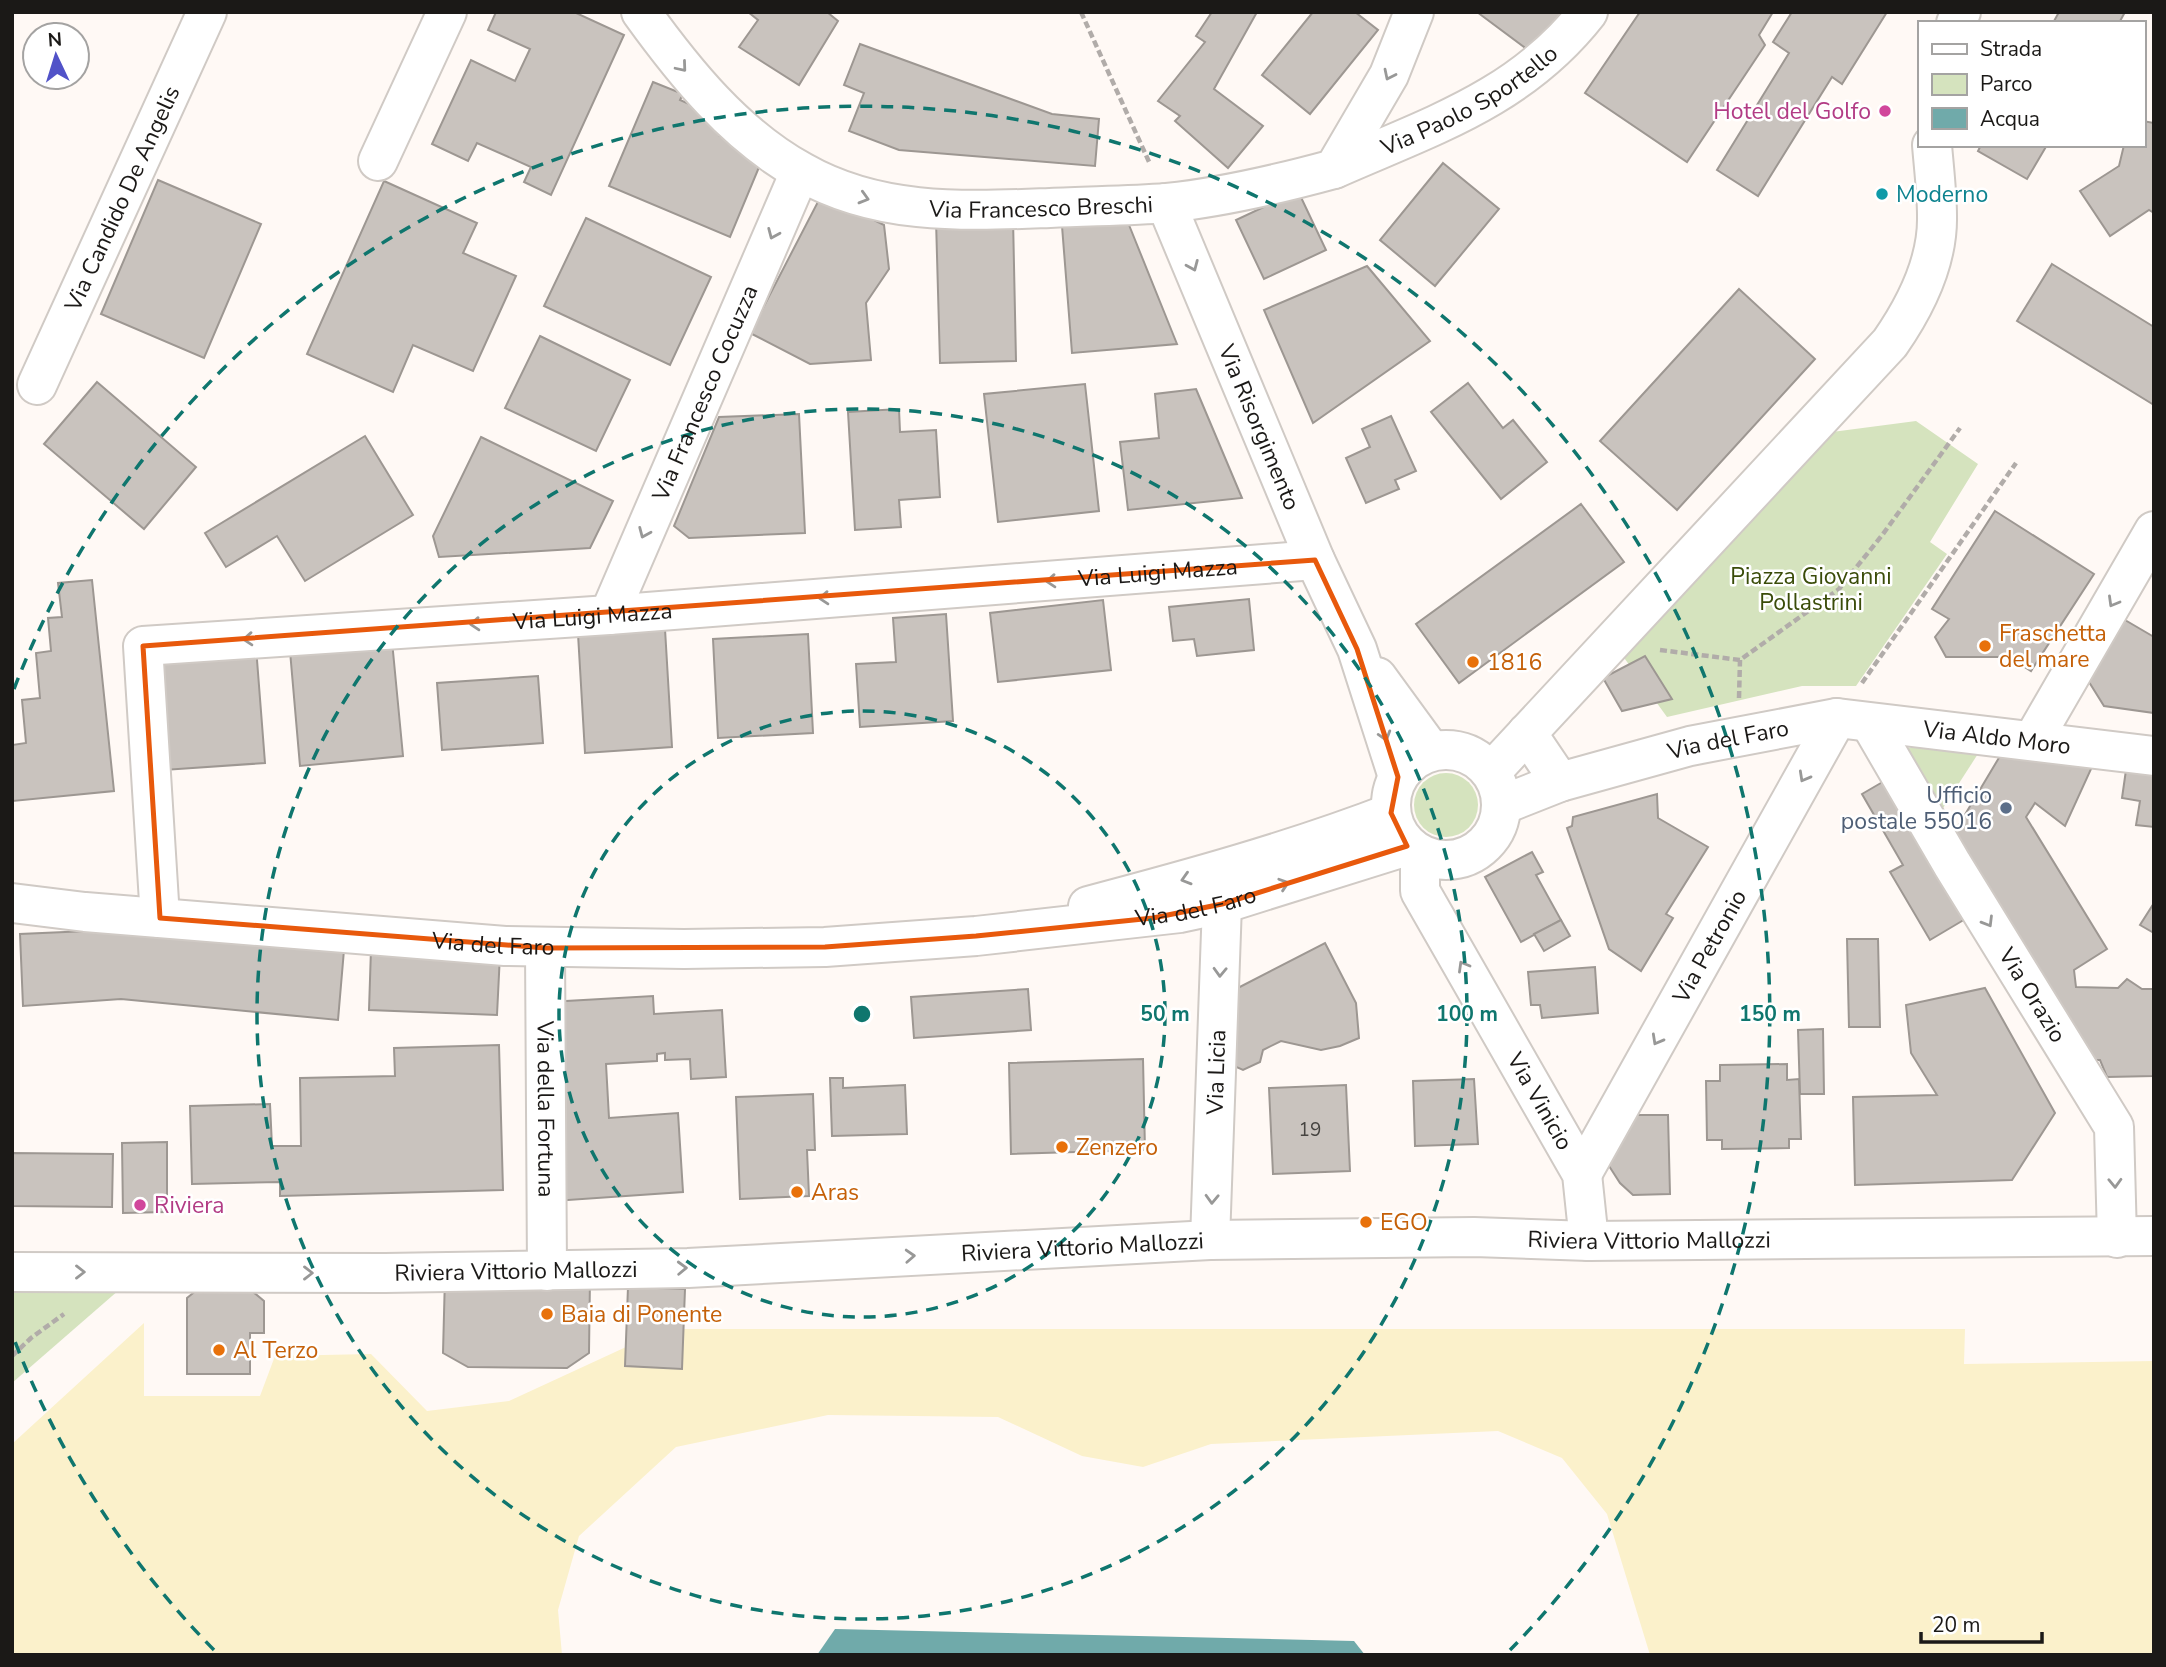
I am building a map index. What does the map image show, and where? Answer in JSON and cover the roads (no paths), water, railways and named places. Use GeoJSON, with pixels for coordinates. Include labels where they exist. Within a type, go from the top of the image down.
{"type":"FeatureCollection","features":[{"type":"Feature","properties":{"kind":"street","name":"Via Candido De Angelis"},"geometry":{"type":"LineString","coordinates":[[37,386],[207,12]]}},
{"type":"Feature","properties":{"kind":"street"},"geometry":{"type":"LineString","coordinates":[[378,161],[447,12]]}},
{"type":"Feature","properties":{"kind":"street","name":"Via Francesco Breschi"},"geometry":{"type":"LineString","coordinates":[[641,12],[712,100],[754,138],[800,172],[867,200],[916,208],[975,211],[1166,203],[1251,190],[1334,169]]}},
{"type":"Feature","properties":{"kind":"street"},"geometry":{"type":"LineString","coordinates":[[1334,169],[1389,75],[1414,12]]}},
{"type":"Feature","properties":{"kind":"street","name":"Via Paolo Sportello"},"geometry":{"type":"LineString","coordinates":[[1334,169],[1462,112],[1508,87],[1551,54],[1588,12]]}},
{"type":"Feature","properties":{"kind":"street"},"geometry":{"type":"LineString","coordinates":[[1497,788],[1481,761],[1461,751],[1431,751],[1414,760],[1404,823],[1432,859],[1452,860],[1472,855],[1487,843],[1496,831],[1497,788],[1527,733],[1880,356],[1900,329],[1921,285],[1934,247],[1937,217],[1932,147]]}},
{"type":"Feature","properties":{"kind":"street","name":"Via Francesco Cocuzza"},"geometry":{"type":"LineString","coordinates":[[609,615],[800,172]]}},
{"type":"Feature","properties":{"kind":"street","name":"Via Risorgimento"},"geometry":{"type":"LineString","coordinates":[[1166,203],[1315,560],[1357,649],[1404,823]]}},
{"type":"Feature","properties":{"kind":"street"},"geometry":{"type":"LineString","coordinates":[[2033,740],[2154,531]]}},
{"type":"Feature","properties":{"kind":"street","name":"Via Luigi Mazza"},"geometry":{"type":"LineString","coordinates":[[160,918],[143,646],[609,615],[1315,560]]}},
{"type":"Feature","properties":{"kind":"street","name":"Via Risorgimento"},"geometry":{"type":"LineString","coordinates":[[1357,649],[1431,751]]}},
{"type":"Feature","properties":{"kind":"street","name":"Via Aldo Moro"},"geometry":{"type":"LineString","coordinates":[[1854,720],[2154,756]]}},
{"type":"Feature","properties":{"kind":"street","name":"Via del Faro"},"geometry":{"type":"LineString","coordinates":[[1497,788],[1560,782],[1690,746],[1854,720]]}},
{"type":"Feature","properties":{"kind":"street","name":"Via Orazio"},"geometry":{"type":"LineString","coordinates":[[1854,720],[1952,864],[2113,1128],[2135,1237]]}},
{"type":"Feature","properties":{"kind":"street","name":"Via Petronio"},"geometry":{"type":"LineString","coordinates":[[1582,1174],[1854,720]]}},
{"type":"Feature","properties":{"kind":"street"},"geometry":{"type":"LineString","coordinates":[[1527,733],[1560,782]]}},
{"type":"Feature","properties":{"kind":"street","name":"Via del Faro"},"geometry":{"type":"LineString","coordinates":[[12,903],[321,933],[545,948],[825,947],[976,936],[1153,918],[1222,904],[1404,823]]}},
{"type":"Feature","properties":{"kind":"street","name":"Via del Faro"},"geometry":{"type":"LineString","coordinates":[[976,936],[1265,856],[1346,830],[1404,823]]}},
{"type":"Feature","properties":{"kind":"street","name":"Via Vinicio"},"geometry":{"type":"LineString","coordinates":[[1404,823],[1420,891],[1582,1174],[1589,1241]]}},
{"type":"Feature","properties":{"kind":"street","name":"Via Licia"},"geometry":{"type":"LineString","coordinates":[[1210,1241],[1222,904]]}},
{"type":"Feature","properties":{"kind":"street","name":"Via della Fortuna"},"geometry":{"type":"LineString","coordinates":[[545,948],[547,1271]]}},
{"type":"Feature","properties":{"kind":"street","name":"Riviera Vittorio Mallozzi"},"geometry":{"type":"LineString","coordinates":[[12,1272],[385,1273],[688,1268],[1210,1241],[1474,1237],[1589,1241],[2135,1237]]}},
{"type":"Feature","properties":{"kind":"water"},"geometry":{"type":"Polygon","coordinates":[[[835,1629],[1354,1641],[1365,1655],[817,1655],[835,1629]]]}},
{"type":"Feature","properties":{"kind":"place","name":"Hotel del Golfo"},"geometry":{"type":"Point","coordinates":[1885,111]}},
{"type":"Feature","properties":{"kind":"place","name":"Moderno"},"geometry":{"type":"Point","coordinates":[1882,194]}},
{"type":"Feature","properties":{"kind":"place","name":"Fraschetta del mare"},"geometry":{"type":"Point","coordinates":[1985,646]}},
{"type":"Feature","properties":{"kind":"place","name":"1816"},"geometry":{"type":"Point","coordinates":[1473,662]}},
{"type":"Feature","properties":{"kind":"place","name":"Ufficio postale 55016"},"geometry":{"type":"Point","coordinates":[2006,808]}},
{"type":"Feature","properties":{"kind":"place","name":"Zenzero"},"geometry":{"type":"Point","coordinates":[1062,1147]}},
{"type":"Feature","properties":{"kind":"place","name":"Aras"},"geometry":{"type":"Point","coordinates":[797,1192]}},
{"type":"Feature","properties":{"kind":"place","name":"Riviera"},"geometry":{"type":"Point","coordinates":[140,1205]}},
{"type":"Feature","properties":{"kind":"place","name":"EGO"},"geometry":{"type":"Point","coordinates":[1366,1222]}},
{"type":"Feature","properties":{"kind":"place","name":"Baia di Ponente"},"geometry":{"type":"Point","coordinates":[547,1314]}},
{"type":"Feature","properties":{"kind":"place","name":"Al Terzo"},"geometry":{"type":"Point","coordinates":[219,1350]}},
{"type":"Feature","properties":{"kind":"park label","name":"Piazza Giovanni Pollastrini"},"geometry":{"type":"Point","coordinates":[1811,589]}}]}
